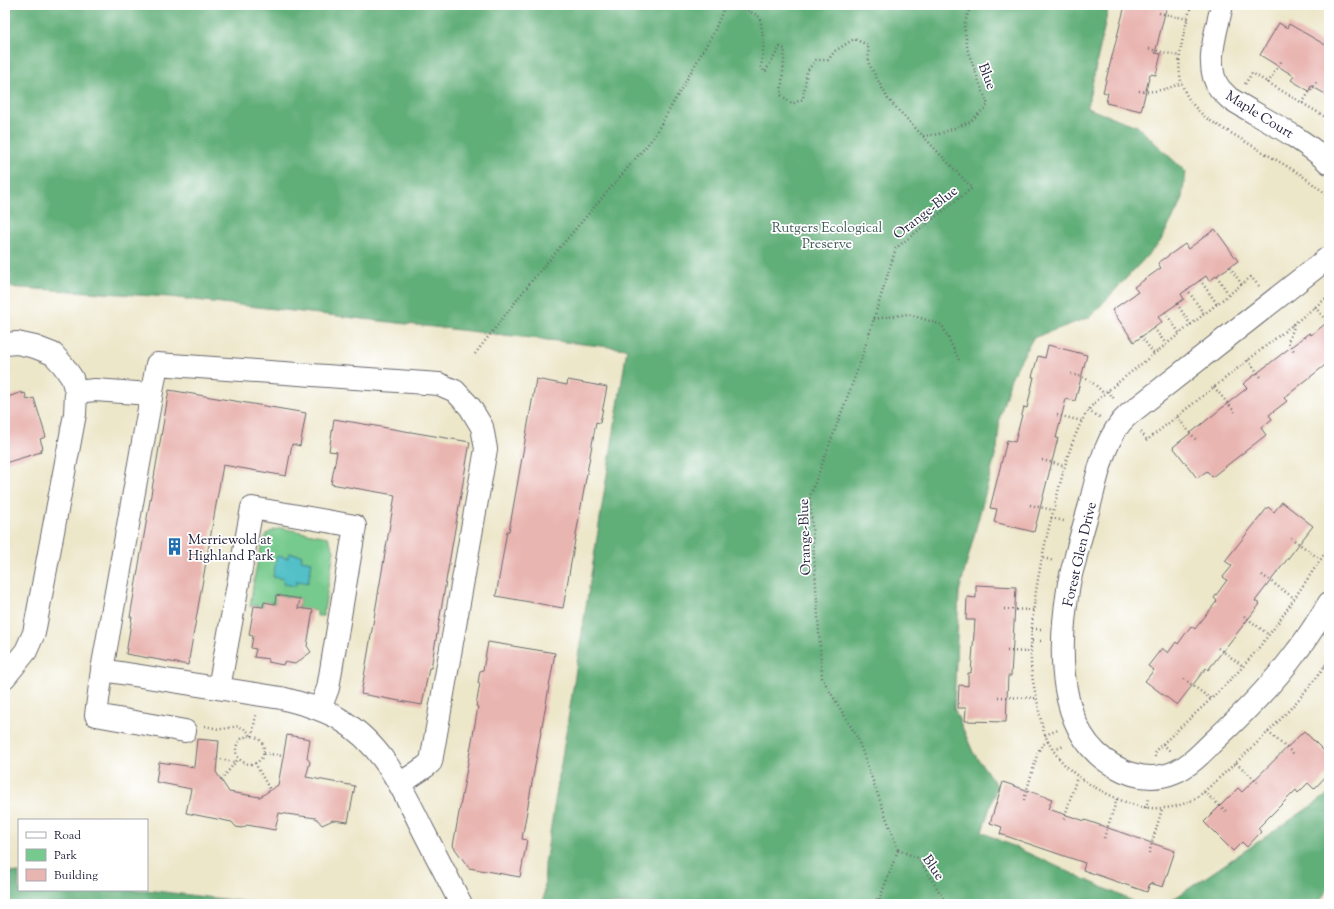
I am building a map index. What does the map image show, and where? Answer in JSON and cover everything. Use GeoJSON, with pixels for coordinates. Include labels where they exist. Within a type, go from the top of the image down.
{"type":"FeatureCollection","features":[{"type":"Feature","properties":{"kind":"street","name":"Maple Court"},"geometry":{"type":"LineString","coordinates":[[1222,5],[1212,51],[1214,76],[1220,88],[1229,98],[1302,141],[1329,163]]}},
{"type":"Feature","properties":{"kind":"street","name":"Forest Glen Drive"},"geometry":{"type":"LineString","coordinates":[[1329,257],[1128,415],[1112,435],[1103,458],[1068,588],[1063,642],[1063,666],[1065,685],[1076,724],[1085,739],[1097,754],[1112,765],[1127,773],[1145,777],[1155,777],[1174,772],[1188,766],[1234,722],[1279,674],[1298,650],[1329,603]]}},
{"type":"Feature","properties":{"kind":"street"},"geometry":{"type":"LineString","coordinates":[[5,344],[17,343],[35,347],[53,354],[72,378],[76,392],[75,414],[34,633],[26,651],[5,677]]}},
{"type":"Feature","properties":{"kind":"street"},"geometry":{"type":"LineString","coordinates":[[191,728],[96,715],[102,670],[156,364],[439,384],[455,391],[470,407],[482,427],[486,449],[431,762],[400,784]]}},
{"type":"Feature","properties":{"kind":"street"},"geometry":{"type":"LineString","coordinates":[[76,392],[95,390],[150,394]]}},
{"type":"Feature","properties":{"kind":"street"},"geometry":{"type":"LineString","coordinates":[[219,688],[252,508],[355,526],[328,688],[320,709]]}},
{"type":"Feature","properties":{"kind":"street"},"geometry":{"type":"LineString","coordinates":[[102,670],[281,698],[320,709],[338,718],[358,733],[380,754],[400,784],[461,904]]}},
{"type":"Feature","properties":{"kind":"path"},"geometry":{"type":"LineString","coordinates":[[476,354],[533,279],[653,138],[714,32],[725,5]]}},
{"type":"Feature","properties":{"kind":"path","name":"Blue"},"geometry":{"type":"LineString","coordinates":[[923,136],[939,134],[970,122],[988,105],[968,52],[964,25],[971,5]]}},
{"type":"Feature","properties":{"kind":"path","name":"Orange-Blue"},"geometry":{"type":"LineString","coordinates":[[724,9],[745,9],[760,17],[764,42],[761,68],[765,72],[780,46],[785,49],[780,95],[792,104],[803,99],[807,71],[816,60],[828,60],[835,51],[854,39],[868,45],[869,64],[888,99],[972,188],[896,248],[859,366],[810,496],[822,678],[857,737],[898,850]]}},
{"type":"Feature","properties":{"kind":"path"},"geometry":{"type":"LineString","coordinates":[[1159,13],[1188,19]]}},
{"type":"Feature","properties":{"kind":"path"},"geometry":{"type":"LineString","coordinates":[[1149,49],[1180,56]]}},
{"type":"Feature","properties":{"kind":"path"},"geometry":{"type":"LineString","coordinates":[[1268,83],[1282,60]]}},
{"type":"Feature","properties":{"kind":"path"},"geometry":{"type":"LineString","coordinates":[[1235,101],[1252,73],[1329,119]]}},
{"type":"Feature","properties":{"kind":"path"},"geometry":{"type":"LineString","coordinates":[[1302,103],[1317,81]]}},
{"type":"Feature","properties":{"kind":"path"},"geometry":{"type":"LineString","coordinates":[[1139,91],[1158,91],[1182,83]]}},
{"type":"Feature","properties":{"kind":"path"},"geometry":{"type":"LineString","coordinates":[[1230,267],[1242,285]]}},
{"type":"Feature","properties":{"kind":"path"},"geometry":{"type":"LineString","coordinates":[[1217,276],[1229,295]]}},
{"type":"Feature","properties":{"kind":"path"},"geometry":{"type":"LineString","coordinates":[[1200,280],[1217,304]]}},
{"type":"Feature","properties":{"kind":"path"},"geometry":{"type":"LineString","coordinates":[[1247,280],[1104,394],[1094,403],[1084,416],[1065,466],[1053,510],[1037,581],[1033,610],[1031,652],[1036,698],[1044,733],[1048,741],[1064,765],[1077,777],[1103,793],[1117,799],[1146,808],[1171,808],[1185,804],[1196,798],[1236,763],[1285,716],[1329,660]]}},
{"type":"Feature","properties":{"kind":"path"},"geometry":{"type":"LineString","coordinates":[[1187,289],[1204,314]]}},
{"type":"Feature","properties":{"kind":"path"},"geometry":{"type":"LineString","coordinates":[[1146,442],[1329,296]]}},
{"type":"Feature","properties":{"kind":"path"},"geometry":{"type":"LineString","coordinates":[[1177,304],[1191,325]]}},
{"type":"Feature","properties":{"kind":"path"},"geometry":{"type":"LineString","coordinates":[[1315,307],[1329,324]]}},
{"type":"Feature","properties":{"kind":"path"},"geometry":{"type":"LineString","coordinates":[[1165,312],[1180,334]]}},
{"type":"Feature","properties":{"kind":"path"},"geometry":{"type":"LineString","coordinates":[[874,319],[908,314],[942,325],[959,360]]}},
{"type":"Feature","properties":{"kind":"path"},"geometry":{"type":"LineString","coordinates":[[1292,325],[1294,330],[1288,342],[1294,351]]}},
{"type":"Feature","properties":{"kind":"path"},"geometry":{"type":"LineString","coordinates":[[1154,328],[1166,344]]}},
{"type":"Feature","properties":{"kind":"path"},"geometry":{"type":"LineString","coordinates":[[1141,336],[1154,354]]}},
{"type":"Feature","properties":{"kind":"path"},"geometry":{"type":"LineString","coordinates":[[1248,360],[1261,377]]}},
{"type":"Feature","properties":{"kind":"path"},"geometry":{"type":"LineString","coordinates":[[1072,374],[1088,379],[1104,394]]}},
{"type":"Feature","properties":{"kind":"path"},"geometry":{"type":"LineString","coordinates":[[1214,387],[1235,412]]}},
{"type":"Feature","properties":{"kind":"path"},"geometry":{"type":"LineString","coordinates":[[1057,415],[1082,421]]}},
{"type":"Feature","properties":{"kind":"path"},"geometry":{"type":"LineString","coordinates":[[1177,416],[1197,441]]}},
{"type":"Feature","properties":{"kind":"path"},"geometry":{"type":"LineString","coordinates":[[1042,460],[1065,466]]}},
{"type":"Feature","properties":{"kind":"path"},"geometry":{"type":"LineString","coordinates":[[1030,505],[1053,510]]}},
{"type":"Feature","properties":{"kind":"path"},"geometry":{"type":"LineString","coordinates":[[1291,538],[1320,559]]}},
{"type":"Feature","properties":{"kind":"path"},"geometry":{"type":"LineString","coordinates":[[1156,750],[1211,699],[1243,666],[1269,635],[1329,547]]}},
{"type":"Feature","properties":{"kind":"path"},"geometry":{"type":"LineString","coordinates":[[1262,575],[1294,598]]}},
{"type":"Feature","properties":{"kind":"path"},"geometry":{"type":"LineString","coordinates":[[1004,609],[1033,610]]}},
{"type":"Feature","properties":{"kind":"path"},"geometry":{"type":"LineString","coordinates":[[1244,616],[1269,635]]}},
{"type":"Feature","properties":{"kind":"path"},"geometry":{"type":"LineString","coordinates":[[1218,648],[1243,666]]}},
{"type":"Feature","properties":{"kind":"path"},"geometry":{"type":"LineString","coordinates":[[1007,651],[1031,652]]}},
{"type":"Feature","properties":{"kind":"path"},"geometry":{"type":"LineString","coordinates":[[1324,666],[1329,669]]}},
{"type":"Feature","properties":{"kind":"path"},"geometry":{"type":"LineString","coordinates":[[1184,679],[1211,699]]}},
{"type":"Feature","properties":{"kind":"path"},"geometry":{"type":"LineString","coordinates":[[998,697],[1036,698]]}},
{"type":"Feature","properties":{"kind":"path"},"geometry":{"type":"LineString","coordinates":[[252,736],[256,714]]}},
{"type":"Feature","properties":{"kind":"path"},"geometry":{"type":"LineString","coordinates":[[191,728],[221,729],[234,726],[241,727],[246,730],[260,741],[264,749],[264,753],[259,761],[246,764],[238,759],[235,750],[239,741],[247,736],[252,736]]}},
{"type":"Feature","properties":{"kind":"path"},"geometry":{"type":"LineString","coordinates":[[1268,732],[1294,754]]}},
{"type":"Feature","properties":{"kind":"path"},"geometry":{"type":"LineString","coordinates":[[1024,800],[1038,752],[1042,745],[1048,741]]}},
{"type":"Feature","properties":{"kind":"path"},"geometry":{"type":"LineString","coordinates":[[264,753],[283,756]]}},
{"type":"Feature","properties":{"kind":"path"},"geometry":{"type":"LineString","coordinates":[[217,758],[236,763]]}},
{"type":"Feature","properties":{"kind":"path"},"geometry":{"type":"LineString","coordinates":[[221,780],[238,759]]}},
{"type":"Feature","properties":{"kind":"path"},"geometry":{"type":"LineString","coordinates":[[255,763],[270,790]]}},
{"type":"Feature","properties":{"kind":"path"},"geometry":{"type":"LineString","coordinates":[[1236,763],[1259,784]]}},
{"type":"Feature","properties":{"kind":"path"},"geometry":{"type":"LineString","coordinates":[[1064,819],[1077,777]]}},
{"type":"Feature","properties":{"kind":"path"},"geometry":{"type":"LineString","coordinates":[[1204,792],[1228,813]]}},
{"type":"Feature","properties":{"kind":"path"},"geometry":{"type":"LineString","coordinates":[[1104,838],[1117,799]]}},
{"type":"Feature","properties":{"kind":"path"},"geometry":{"type":"LineString","coordinates":[[1149,853],[1162,808]]}},
{"type":"Feature","properties":{"kind":"path"},"geometry":{"type":"LineString","coordinates":[[879,904],[898,850]]}},
{"type":"Feature","properties":{"kind":"path","name":"Blue"},"geometry":{"type":"LineString","coordinates":[[898,850],[918,858],[947,904]]}},
{"type":"Feature","properties":{"kind":"path"},"geometry":{"type":"LineString","coordinates":[[870,904],[880,898]]}},
{"type":"Feature","properties":{"kind":"green space","name":"Rutgers Ecological Preserve"},"geometry":{"type":"Polygon","coordinates":[[[5,5],[1109,5],[1087,108],[1137,126],[1186,172],[1181,203],[1160,242],[1090,317],[1033,338],[1011,378],[1000,416],[997,449],[959,592],[954,708],[973,752],[997,786],[982,832],[1139,904],[544,904],[545,864],[627,349],[169,297],[5,287],[5,5]]]}},
{"type":"Feature","properties":{"kind":"green space"},"geometry":{"type":"Polygon","coordinates":[[[280,528],[328,537],[334,551],[323,616],[317,616],[317,611],[298,608],[300,599],[277,595],[275,604],[264,602],[263,607],[254,605],[250,607],[256,567],[265,538],[268,533],[280,528]]]}},
{"type":"Feature","properties":{"kind":"green space"},"geometry":{"type":"Polygon","coordinates":[[[1329,792],[1329,887],[1318,904],[1166,904],[1326,796],[1329,792]]]}},
{"type":"Feature","properties":{"kind":"green space"},"geometry":{"type":"Polygon","coordinates":[[[5,871],[18,873],[18,891],[148,890],[265,904],[5,904],[5,871]]]}},
{"type":"Feature","properties":{"kind":"water"},"geometry":{"type":"Polygon","coordinates":[[[289,553],[302,555],[301,560],[312,562],[308,583],[297,581],[296,586],[283,584],[284,579],[273,577],[277,556],[288,558],[289,553]]]}},
{"type":"Feature","properties":{"kind":"building"},"geometry":{"type":"Polygon","coordinates":[[[1125,5],[1167,5],[1155,53],[1161,54],[1156,75],[1150,74],[1141,111],[1106,103],[1108,93],[1103,92],[1125,5]]]}},
{"type":"Feature","properties":{"kind":"building"},"geometry":{"type":"Polygon","coordinates":[[[1279,23],[1287,28],[1289,24],[1329,47],[1329,96],[1311,86],[1309,91],[1291,80],[1294,76],[1260,55],[1279,23]]]}},
{"type":"Feature","properties":{"kind":"building"},"geometry":{"type":"Polygon","coordinates":[[[1215,229],[1238,261],[1209,281],[1206,276],[1181,294],[1184,299],[1158,317],[1162,322],[1134,342],[1112,310],[1138,292],[1134,287],[1161,268],[1158,263],[1185,244],[1188,249],[1215,229]]]}},
{"type":"Feature","properties":{"kind":"building"},"geometry":{"type":"Polygon","coordinates":[[[1329,321],[1329,362],[1284,398],[1287,401],[1269,415],[1272,419],[1261,428],[1266,435],[1212,477],[1207,471],[1197,478],[1173,447],[1247,388],[1243,384],[1309,333],[1311,335],[1329,321]]]}},
{"type":"Feature","properties":{"kind":"building"},"geometry":{"type":"Polygon","coordinates":[[[1048,345],[1087,355],[1075,401],[1066,399],[1056,438],[1058,438],[1034,532],[994,522],[997,509],[990,508],[1007,440],[1015,442],[1024,407],[1027,408],[1034,377],[1032,377],[1038,356],[1045,358],[1048,345]]]}},
{"type":"Feature","properties":{"kind":"building"},"geometry":{"type":"Polygon","coordinates":[[[536,379],[567,385],[568,380],[607,387],[600,423],[596,422],[563,608],[496,596],[536,379]]]}},
{"type":"Feature","properties":{"kind":"building","name":"Merriewold at Highland Park"},"geometry":{"type":"Polygon","coordinates":[[[169,390],[306,413],[300,446],[292,444],[286,476],[223,465],[188,665],[126,654],[132,617],[130,617],[169,390]]]}},
{"type":"Feature","properties":{"kind":"building"},"geometry":{"type":"Polygon","coordinates":[[[22,392],[22,394],[25,393],[27,400],[34,398],[46,437],[40,439],[43,448],[40,450],[41,452],[5,463],[5,398],[22,392]]]}},
{"type":"Feature","properties":{"kind":"building"},"geometry":{"type":"Polygon","coordinates":[[[334,419],[470,442],[431,668],[429,668],[422,705],[361,694],[395,495],[331,484],[337,452],[329,451],[334,419]]]}},
{"type":"Feature","properties":{"kind":"building"},"geometry":{"type":"Polygon","coordinates":[[[1282,502],[1313,526],[1255,601],[1260,604],[1208,670],[1206,668],[1177,705],[1145,681],[1154,670],[1148,666],[1162,648],[1168,653],[1176,642],[1178,644],[1191,626],[1195,629],[1217,601],[1214,598],[1227,580],[1223,577],[1232,566],[1225,561],[1268,507],[1274,512],[1282,502]]]}},
{"type":"Feature","properties":{"kind":"building"},"geometry":{"type":"Polygon","coordinates":[[[976,585],[1016,587],[1011,676],[1008,676],[1006,722],[965,721],[966,708],[958,708],[959,685],[968,686],[968,673],[971,673],[975,620],[966,620],[967,597],[976,598],[976,585]]]}},
{"type":"Feature","properties":{"kind":"building"},"geometry":{"type":"Polygon","coordinates":[[[276,595],[300,599],[298,608],[313,610],[307,646],[311,652],[295,664],[284,662],[283,665],[268,662],[269,659],[254,657],[256,649],[251,648],[253,636],[249,635],[254,606],[263,607],[264,602],[275,604],[276,595]]]}},
{"type":"Feature","properties":{"kind":"building"},"geometry":{"type":"Polygon","coordinates":[[[488,642],[555,653],[522,839],[527,840],[520,877],[469,868],[453,846],[478,707],[476,706],[480,683],[478,683],[480,671],[483,670],[488,642]]]}},
{"type":"Feature","properties":{"kind":"building"},"geometry":{"type":"Polygon","coordinates":[[[1304,731],[1329,756],[1329,773],[1314,789],[1308,783],[1298,793],[1296,790],[1258,828],[1261,832],[1247,847],[1242,842],[1233,851],[1204,822],[1238,788],[1242,792],[1304,731]]]}},
{"type":"Feature","properties":{"kind":"building"},"geometry":{"type":"Polygon","coordinates":[[[287,735],[310,739],[307,758],[310,762],[306,777],[355,786],[348,822],[333,820],[322,825],[316,818],[279,813],[275,830],[247,825],[242,828],[236,827],[232,822],[186,813],[191,789],[156,782],[159,762],[194,767],[197,739],[219,741],[216,772],[229,792],[260,797],[278,785],[287,735]]]}},
{"type":"Feature","properties":{"kind":"building"},"geometry":{"type":"Polygon","coordinates":[[[1003,782],[1052,799],[1048,809],[1175,851],[1163,887],[1150,883],[1147,892],[1083,870],[1085,863],[1000,834],[1002,827],[990,823],[1003,782]]]}},
{"type":"Feature","properties":{"kind":"place","name":"Merriewold at Highland Park"},"geometry":{"type":"Point","coordinates":[175,547]}}]}
